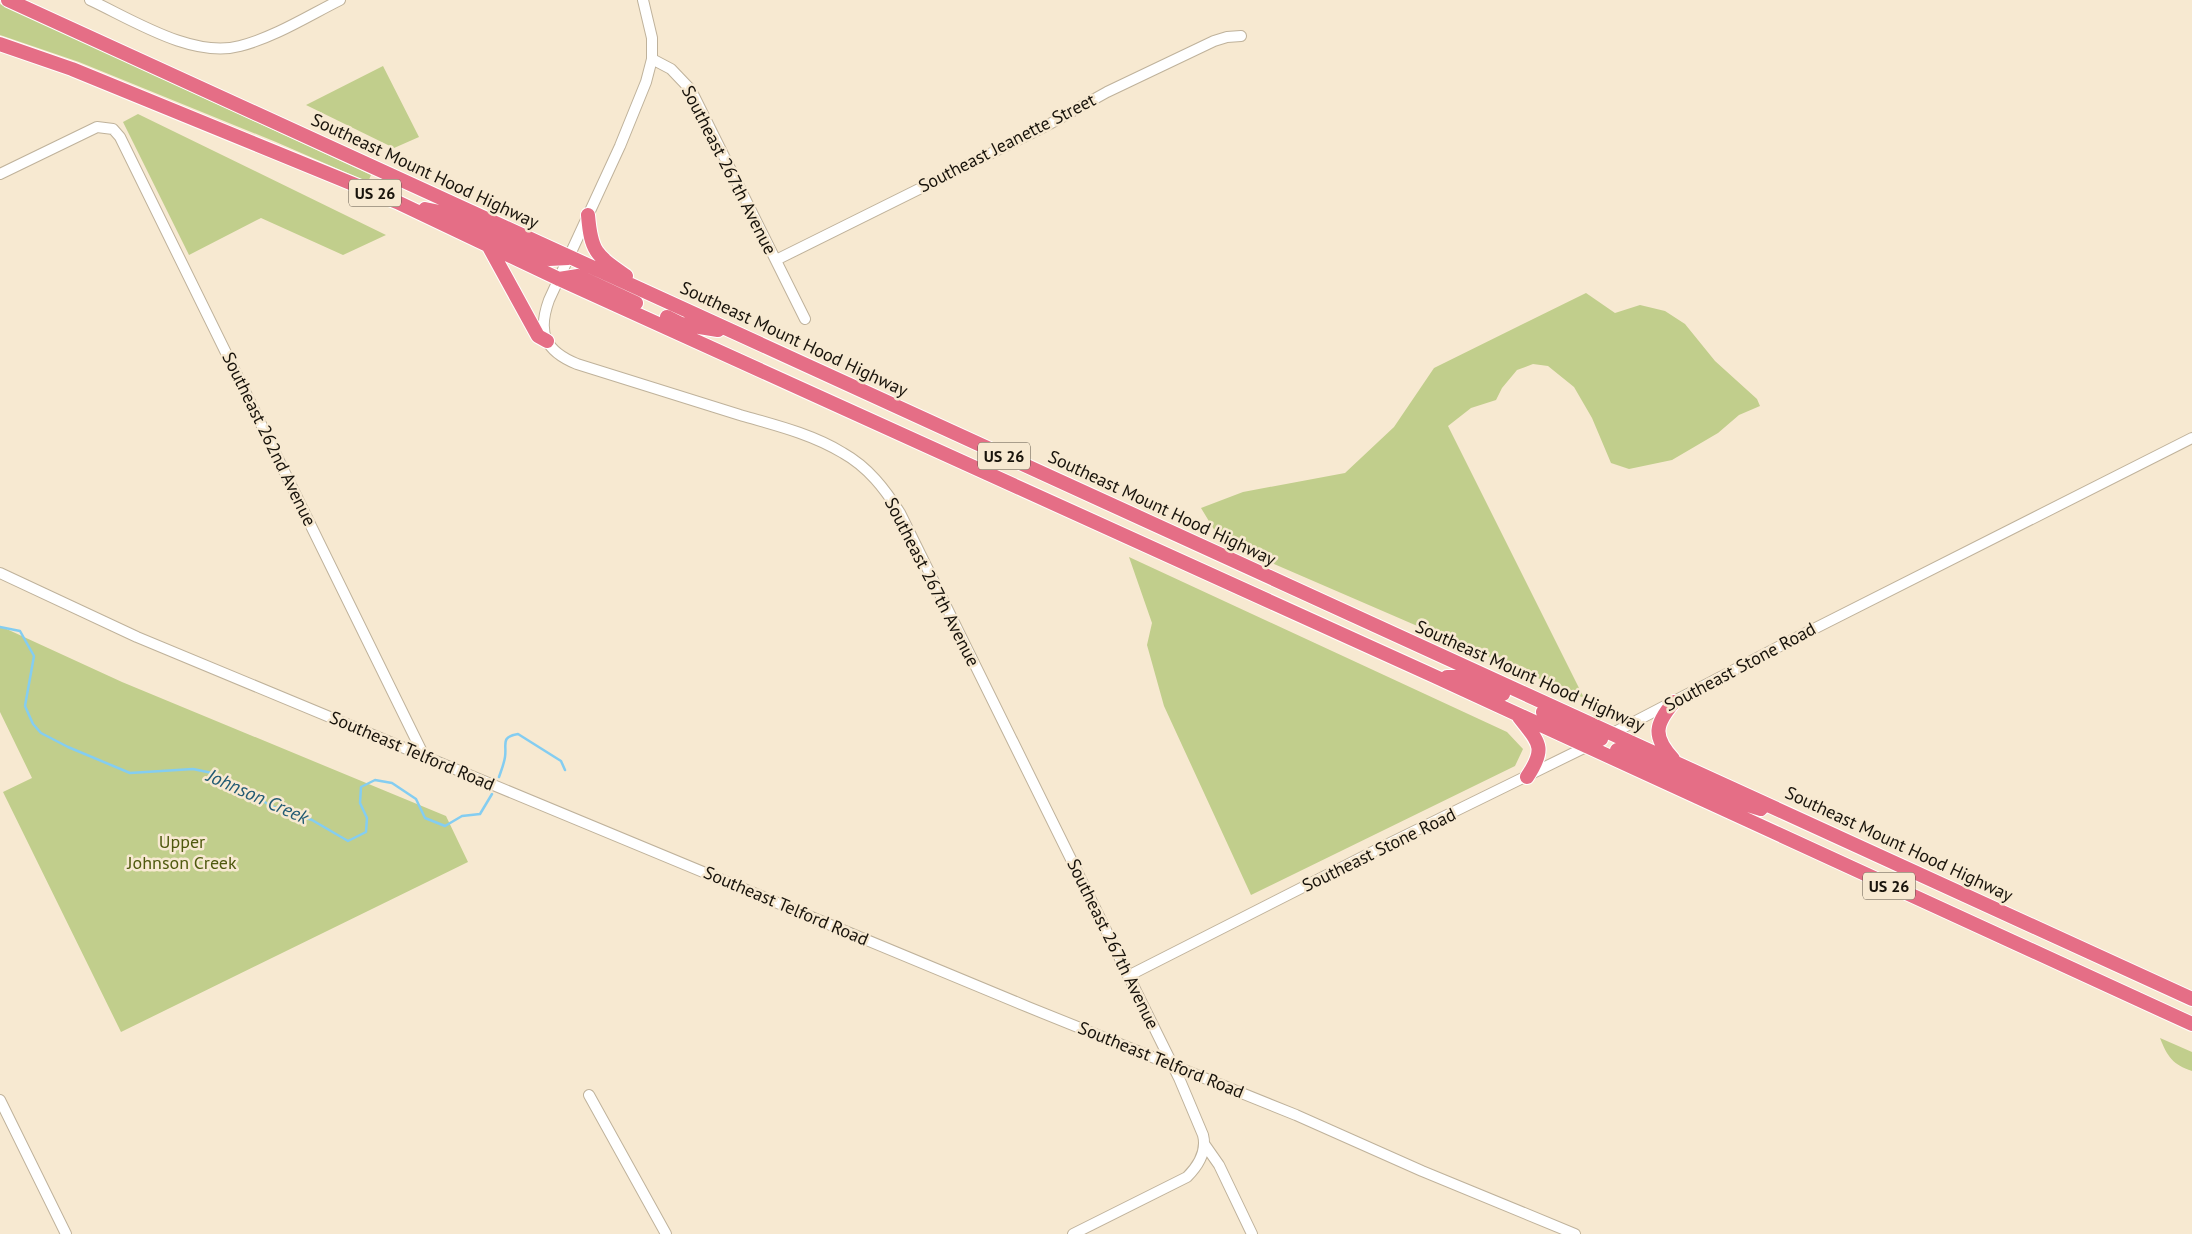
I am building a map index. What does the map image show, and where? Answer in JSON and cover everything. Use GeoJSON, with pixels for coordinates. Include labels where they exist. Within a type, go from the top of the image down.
{"type":"FeatureCollection","features":[{"type":"Feature","properties":{"kind":"highway","name":"Southeast Mount Hood Highway"},"geometry":{"type":"LineString","coordinates":[[8,0],[736,333],[1600,740],[2192,1024]]}},
{"type":"Feature","properties":{"kind":"highway","name":"Southeast Mount Hood Highway"},"geometry":{"type":"LineString","coordinates":[[0,44],[90,76],[398,202],[559,279],[1516,714],[1675,762],[2192,999]]}},
{"type":"Feature","properties":{"kind":"highway"},"geometry":{"type":"LineString","coordinates":[[398,202],[454,215],[549,259],[569,258]]}},
{"type":"Feature","properties":{"kind":"highway"},"geometry":{"type":"LineString","coordinates":[[588,215],[591,240],[598,255],[655,296]]}},
{"type":"Feature","properties":{"kind":"highway"},"geometry":{"type":"LineString","coordinates":[[488,244],[538,336],[546,341]]}},
{"type":"Feature","properties":{"kind":"highway"},"geometry":{"type":"LineString","coordinates":[[559,279],[578,276],[681,324],[736,333]]}},
{"type":"Feature","properties":{"kind":"highway"},"geometry":{"type":"LineString","coordinates":[[1434,676],[1457,677],[1492,689],[1722,798],[1755,808],[1782,811]]}},
{"type":"Feature","properties":{"kind":"highway"},"geometry":{"type":"LineString","coordinates":[[1674,702],[1660,720],[1658,734],[1663,748],[1675,762]]}},
{"type":"Feature","properties":{"kind":"highway"},"geometry":{"type":"LineString","coordinates":[[1516,714],[1534,736],[1539,747],[1538,760],[1527,777]]}},
{"type":"Feature","properties":{"kind":"street"},"geometry":{"type":"LineString","coordinates":[[90,0],[181,42],[215,48],[238,47],[274,33],[340,0]]}},
{"type":"Feature","properties":{"kind":"street"},"geometry":{"type":"LineString","coordinates":[[546,341],[543,330],[545,312],[640,101],[652,59],[652,38],[643,0]]}},
{"type":"Feature","properties":{"kind":"street","name":"Southeast Jeanette Street"},"geometry":{"type":"LineString","coordinates":[[776,260],[1046,126],[1114,89],[1214,41],[1227,36],[1241,36]]}},
{"type":"Feature","properties":{"kind":"street","name":"Southeast 267th Avenue"},"geometry":{"type":"LineString","coordinates":[[652,59],[671,69],[691,90],[805,320]]}},
{"type":"Feature","properties":{"kind":"street","name":"Southeast 262nd Avenue"},"geometry":{"type":"LineString","coordinates":[[0,174],[97,127],[113,129],[120,137],[424,756]]}},
{"type":"Feature","properties":{"kind":"street","name":"Southeast 267th Avenue"},"geometry":{"type":"LineString","coordinates":[[546,341],[550,348],[562,358],[576,364],[816,439],[843,452],[858,462],[882,486],[907,526],[1172,1065],[1198,1121],[1205,1144]]}},
{"type":"Feature","properties":{"kind":"street","name":"Southeast Stone Road"},"geometry":{"type":"LineString","coordinates":[[1128,976],[1384,846],[1527,777],[1782,644],[2192,438]]}},
{"type":"Feature","properties":{"kind":"street","name":"Southeast Telford Road"},"geometry":{"type":"LineString","coordinates":[[0,573],[117,628],[1296,1115],[1422,1171],[1575,1234]]}},
{"type":"Feature","properties":{"kind":"street"},"geometry":{"type":"LineString","coordinates":[[589,1095],[666,1234]]}},
{"type":"Feature","properties":{"kind":"street"},"geometry":{"type":"LineString","coordinates":[[0,1100],[66,1234]]}},
{"type":"Feature","properties":{"kind":"street"},"geometry":{"type":"LineString","coordinates":[[1073,1234],[1187,1177],[1200,1162],[1205,1144]]}},
{"type":"Feature","properties":{"kind":"street"},"geometry":{"type":"LineString","coordinates":[[1205,1144],[1219,1166],[1252,1234]]}},
{"type":"Feature","properties":{"kind":"green space"},"geometry":{"type":"Polygon","coordinates":[[[0,4],[371,175],[368,182],[276,142],[79,62],[0,35],[0,4]]]}},
{"type":"Feature","properties":{"kind":"green space"},"geometry":{"type":"Polygon","coordinates":[[[383,66],[419,137],[394,148],[306,105],[383,66]]]}},
{"type":"Feature","properties":{"kind":"green space"},"geometry":{"type":"Polygon","coordinates":[[[138,114],[386,235],[343,255],[261,218],[189,255],[123,122],[138,114]]]}},
{"type":"Feature","properties":{"kind":"green space"},"geometry":{"type":"Polygon","coordinates":[[[1586,293],[1615,313],[1640,305],[1665,311],[1685,324],[1715,361],[1757,399],[1760,406],[1739,415],[1718,433],[1672,460],[1629,469],[1611,463],[1592,418],[1574,387],[1548,366],[1533,364],[1517,370],[1502,388],[1496,400],[1471,408],[1448,426],[1584,698],[1221,541],[1201,508],[1243,492],[1345,473],[1394,427],[1434,368],[1586,293]]]}},
{"type":"Feature","properties":{"kind":"green space"},"geometry":{"type":"Polygon","coordinates":[[[1129,557],[1507,732],[1523,749],[1515,766],[1251,895],[1164,706],[1147,645],[1152,623],[1129,557]]]}},
{"type":"Feature","properties":{"kind":"green space","name":"Upper Johnson Creek"},"geometry":{"type":"Polygon","coordinates":[[[0,626],[122,682],[446,816],[468,862],[121,1032],[3,792],[32,778],[0,712],[0,626]]]}},
{"type":"Feature","properties":{"kind":"green space"},"geometry":{"type":"Polygon","coordinates":[[[2160,1038],[2192,1052],[2192,1071],[2175,1063],[2165,1050],[2160,1038]]]}},
{"type":"Feature","properties":{"kind":"waterway","name":"Johnson Creek"},"geometry":{"type":"LineString","coordinates":[[0,627],[20,631],[34,656],[25,706],[33,724],[41,733],[68,747],[130,773],[193,769],[212,773],[239,786],[271,806],[312,820],[348,841],[366,832],[367,818],[360,803],[361,787],[375,780],[392,783],[416,799],[425,818],[445,826],[462,816],[480,814],[492,794]]}},
{"type":"Feature","properties":{"kind":"waterway","name":"Johnson Creek"},"geometry":{"type":"LineString","coordinates":[[499,777],[505,760],[507,739],[512,735],[518,734],[561,761],[565,770]]}}]}
